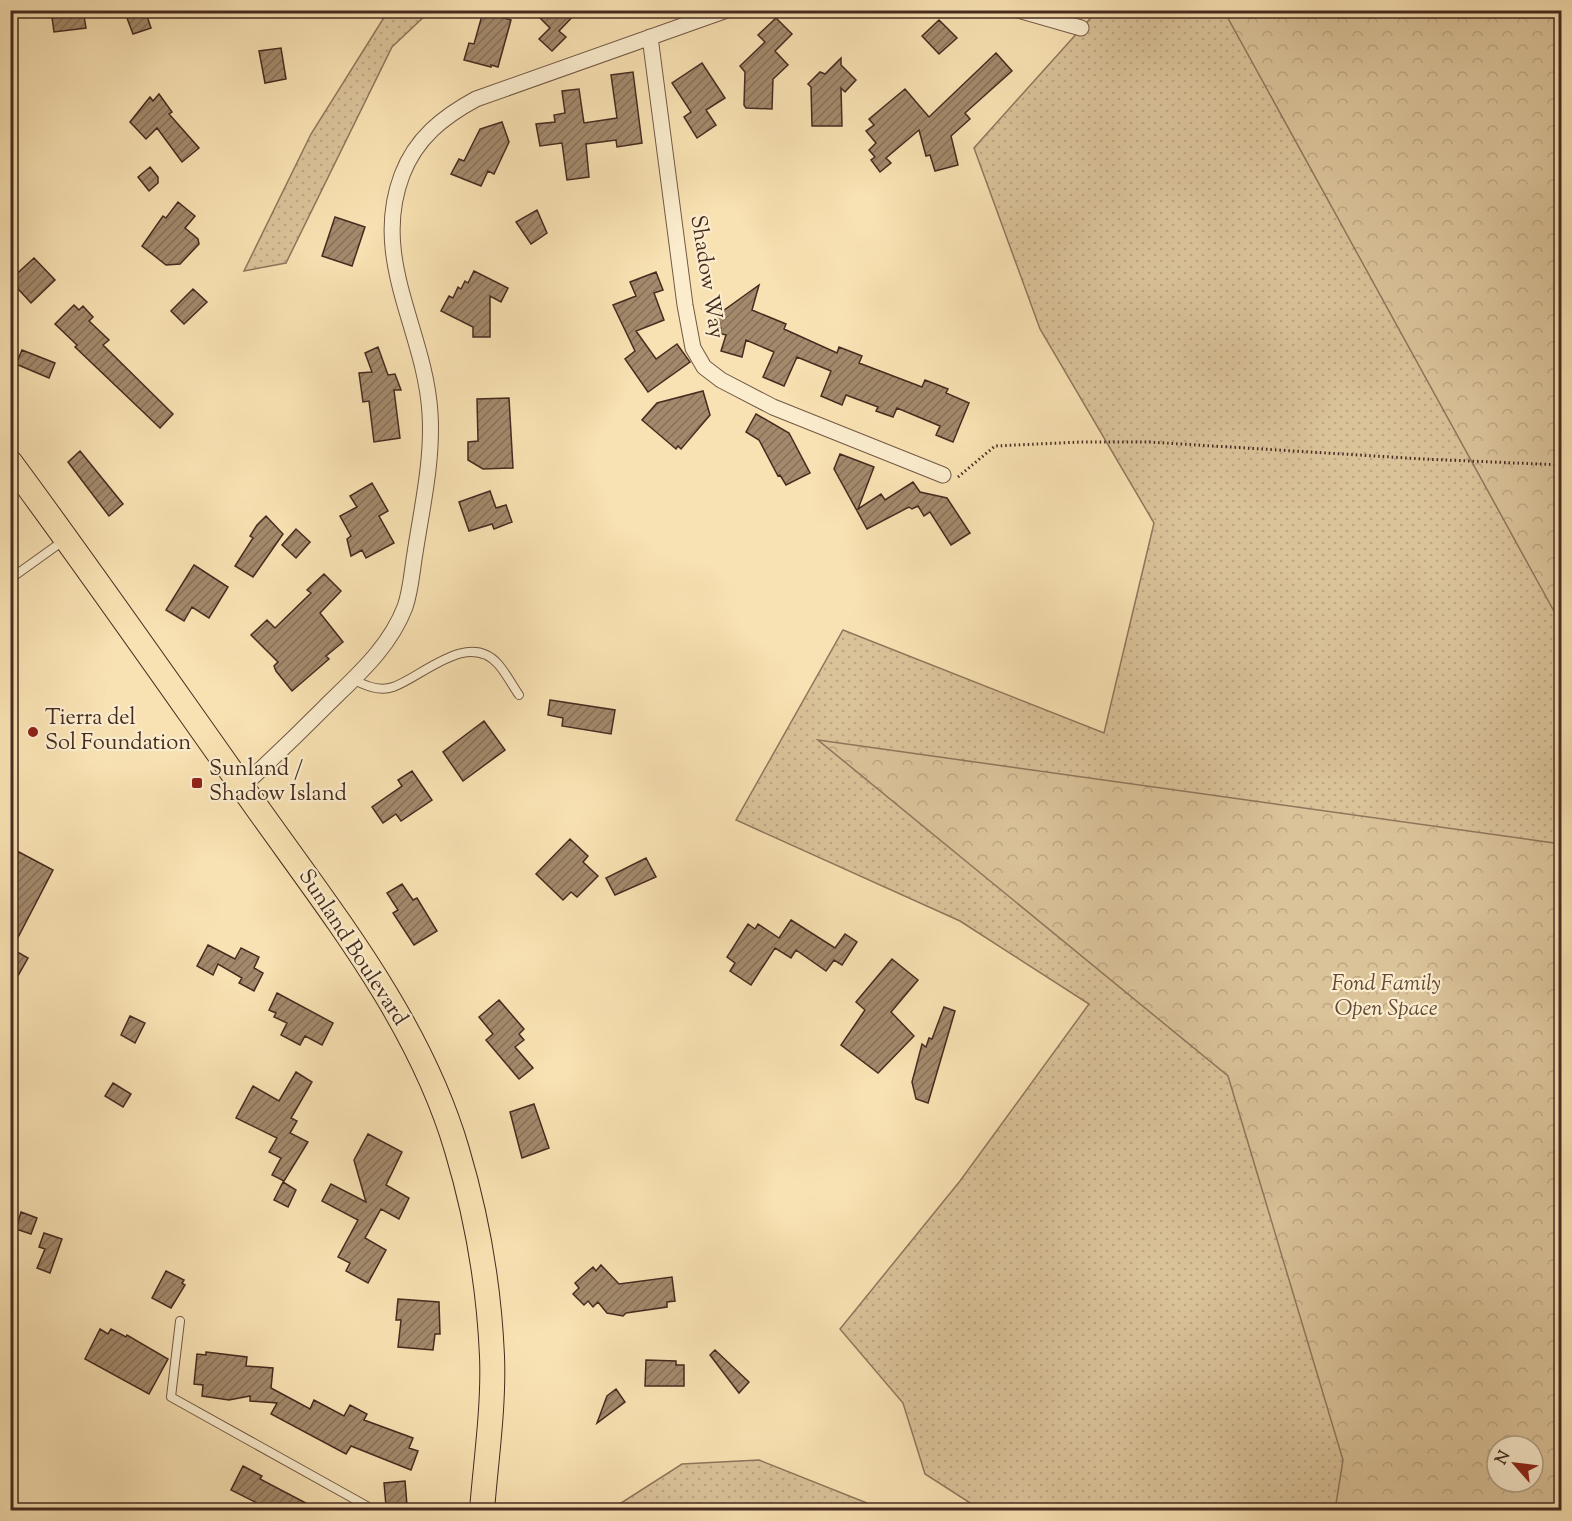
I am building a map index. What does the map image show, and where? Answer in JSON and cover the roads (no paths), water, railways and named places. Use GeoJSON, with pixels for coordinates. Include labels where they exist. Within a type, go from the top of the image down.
{"type":"FeatureCollection","features":[{"type":"Feature","properties":{"kind":"main road","name":"Sunland Boulevard"},"geometry":{"type":"LineString","coordinates":[[10,462],[67,538],[362,957],[395,1011],[423,1064],[457,1149],[482,1251],[492,1357],[482,1510]]}},
{"type":"Feature","properties":{"kind":"street"},"geometry":{"type":"LineString","coordinates":[[243,788],[375,658],[394,631],[406,604],[426,482],[430,414],[426,380],[393,259],[391,237],[391,217],[397,189],[409,158],[419,142],[448,114],[476,99],[727,10]]}},
{"type":"Feature","properties":{"kind":"street"},"geometry":{"type":"LineString","coordinates":[[1018,10],[1081,28]]}},
{"type":"Feature","properties":{"kind":"street","name":"Shadow Way"},"geometry":{"type":"LineString","coordinates":[[650,38],[685,305],[693,348],[704,367],[721,380],[773,407],[943,475]]}},
{"type":"Feature","properties":{"kind":"lane"},"geometry":{"type":"LineString","coordinates":[[10,579],[67,538]]}},
{"type":"Feature","properties":{"kind":"lane"},"geometry":{"type":"LineString","coordinates":[[353,679],[369,688],[391,688],[453,655],[470,652],[497,662],[519,695]]}},
{"type":"Feature","properties":{"kind":"lane"},"geometry":{"type":"LineString","coordinates":[[180,1321],[171,1397],[374,1510]]}},
{"type":"Feature","properties":{"kind":"place","name":"Tierra del Sol Foundation"},"geometry":{"type":"Point","coordinates":[33,732]}},
{"type":"Feature","properties":{"kind":"place","name":"Sunland / Shadow Island"},"geometry":{"type":"Point","coordinates":[197,783]}},
{"type":"Feature","properties":{"kind":"park label","name":"Fond Family Open Space"},"geometry":{"type":"Point","coordinates":[1386,998]}}]}
